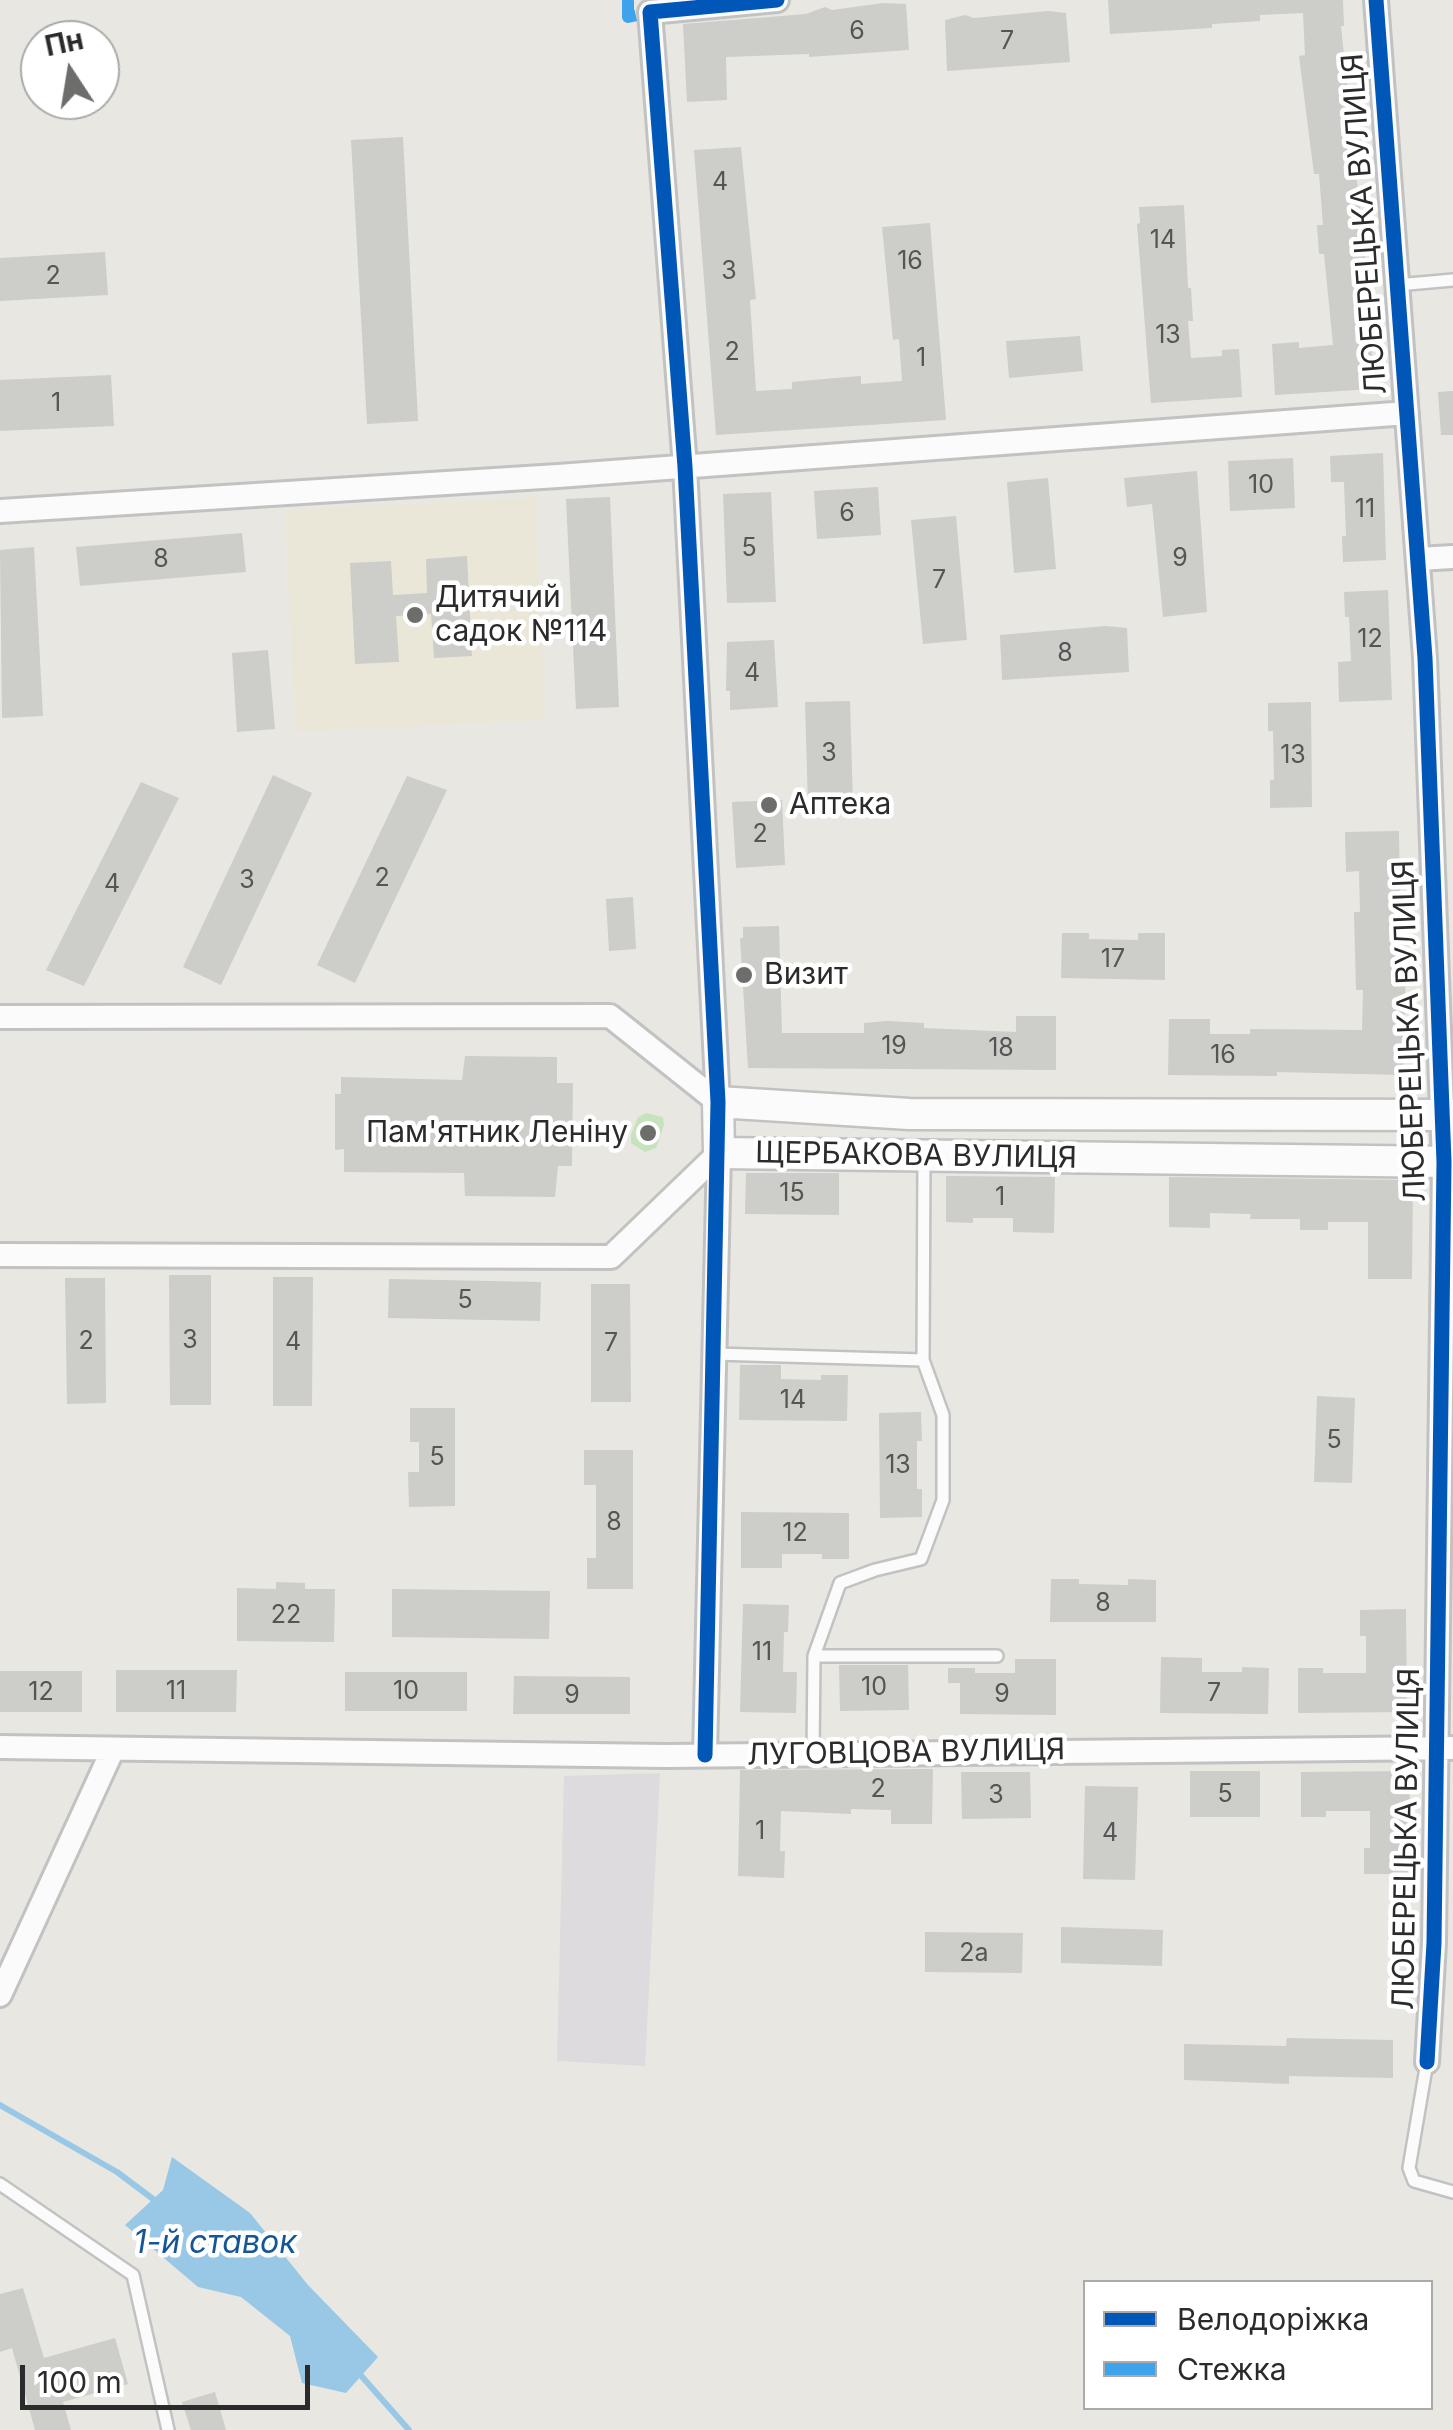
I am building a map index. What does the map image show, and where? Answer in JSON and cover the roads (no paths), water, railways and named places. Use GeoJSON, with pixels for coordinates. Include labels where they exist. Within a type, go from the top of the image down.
{"type":"FeatureCollection","features":[{"type":"Feature","properties":{"kind":"street"},"geometry":{"type":"LineString","coordinates":[[705,1756],[718,1102],[685,467],[650,12],[777,0]]}},
{"type":"Feature","properties":{"kind":"street","name":"ЛЮБЕРЕЦЬКА ВУЛИЦЯ"},"geometry":{"type":"LineString","coordinates":[[1376,0],[1425,658],[1447,1115],[1445,1748],[1428,2062]]}},
{"type":"Feature","properties":{"kind":"street"},"geometry":{"type":"LineString","coordinates":[[0,512],[685,467],[1407,413]]}},
{"type":"Feature","properties":{"kind":"street"},"geometry":{"type":"LineString","coordinates":[[1418,559],[1453,557]]}},
{"type":"Feature","properties":{"kind":"street"},"geometry":{"type":"LineString","coordinates":[[0,1017],[610,1016],[718,1102]]}},
{"type":"Feature","properties":{"kind":"street","name":"ЩЕРБАКОВА ВУЛИЦЯ"},"geometry":{"type":"LineString","coordinates":[[718,1102],[910,1114],[1447,1115]]}},
{"type":"Feature","properties":{"kind":"street","name":"ЩЕРБАКОВА ВУЛИЦЯ"},"geometry":{"type":"LineString","coordinates":[[0,1255],[611,1256],[719,1153],[1448,1162]]}},
{"type":"Feature","properties":{"kind":"street","name":"ЛУГОВЦОВА ВУЛИЦЯ"},"geometry":{"type":"LineString","coordinates":[[0,1747],[705,1756],[1445,1748]]}},
{"type":"Feature","properties":{"kind":"street"},"geometry":{"type":"LineString","coordinates":[[0,1995],[113,1748]]}},
{"type":"Feature","properties":{"kind":"lane"},"geometry":{"type":"LineString","coordinates":[[1397,285],[1453,280]]}},
{"type":"Feature","properties":{"kind":"lane"},"geometry":{"type":"LineString","coordinates":[[813,1754],[814,1656],[840,1583],[921,1559],[942,1500],[943,1415],[923,1360],[924,1156]]}},
{"type":"Feature","properties":{"kind":"lane"},"geometry":{"type":"LineString","coordinates":[[714,1354],[923,1360]]}},
{"type":"Feature","properties":{"kind":"lane"},"geometry":{"type":"LineString","coordinates":[[814,1656],[997,1656]]}},
{"type":"Feature","properties":{"kind":"lane"},"geometry":{"type":"LineString","coordinates":[[1428,2062],[1409,2168],[1414,2181],[1453,2192]]}},
{"type":"Feature","properties":{"kind":"lane"},"geometry":{"type":"LineString","coordinates":[[0,2184],[133,2275],[168,2430]]}},
{"type":"Feature","properties":{"kind":"water","name":"1-й ставок"},"geometry":{"type":"Polygon","coordinates":[[[172,2157],[250,2213],[308,2285],[378,2357],[346,2393],[302,2383],[290,2336],[241,2297],[198,2287],[125,2225],[163,2190],[172,2157]]]}},
{"type":"Feature","properties":{"kind":"waterway"},"geometry":{"type":"LineString","coordinates":[[0,2105],[117,2172],[157,2202]]}},
{"type":"Feature","properties":{"kind":"waterway"},"geometry":{"type":"LineString","coordinates":[[357,2371],[409,2430]]}},
{"type":"Feature","properties":{"kind":"place","name":"Дитячий садок №114"},"geometry":{"type":"Point","coordinates":[415,615]}},
{"type":"Feature","properties":{"kind":"place","name":"Аптека"},"geometry":{"type":"Point","coordinates":[769,805]}},
{"type":"Feature","properties":{"kind":"place","name":"Визит"},"geometry":{"type":"Point","coordinates":[744,975]}},
{"type":"Feature","properties":{"kind":"place","name":"Пам'ятник Леніну"},"geometry":{"type":"Point","coordinates":[648,1133]}}]}
